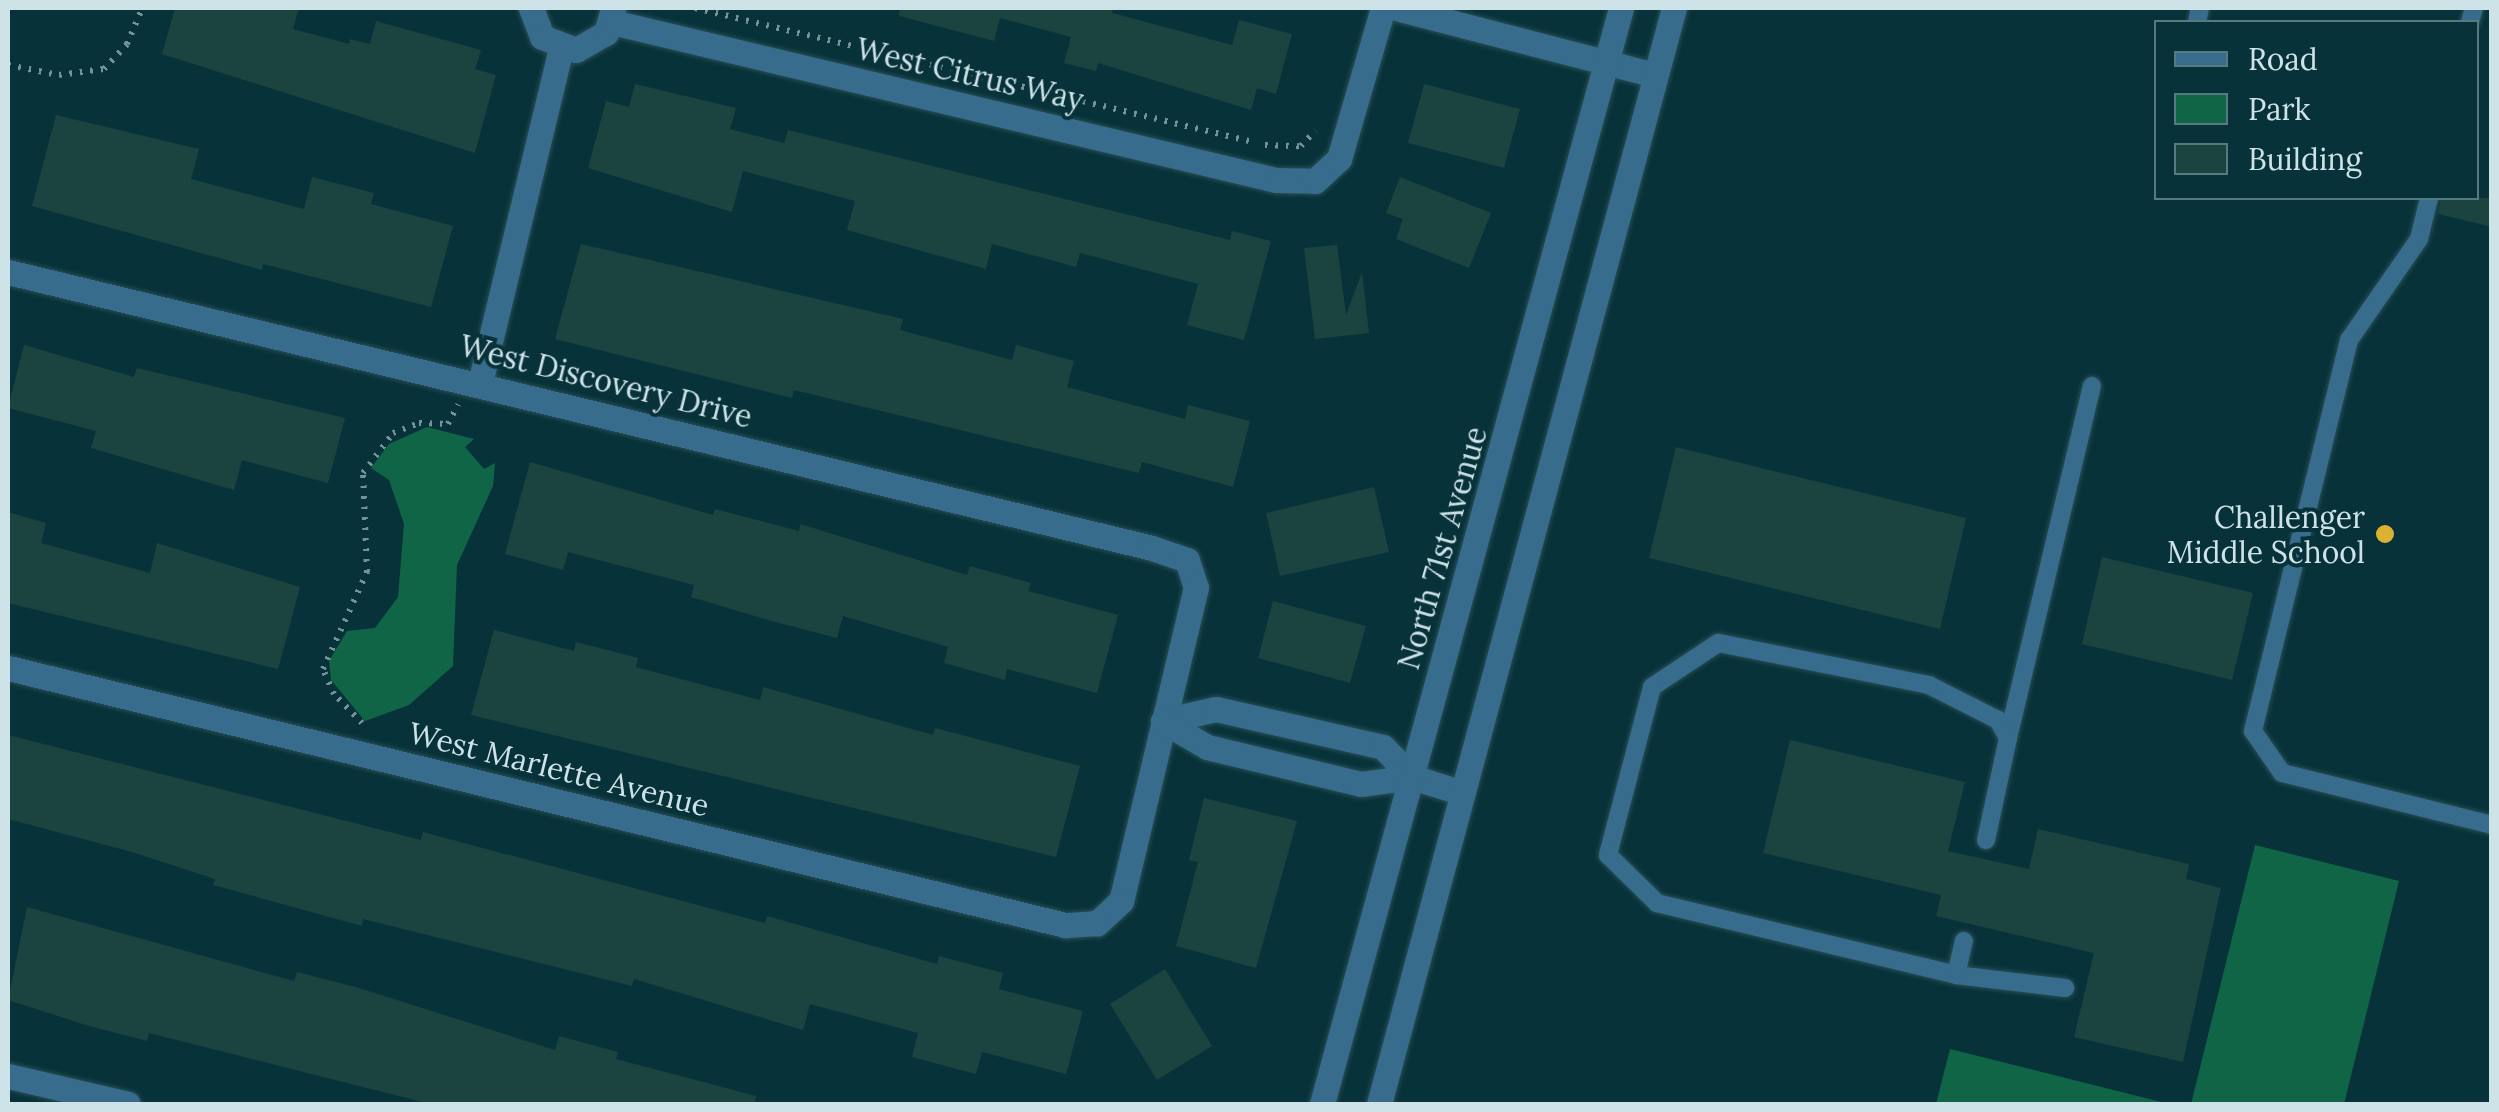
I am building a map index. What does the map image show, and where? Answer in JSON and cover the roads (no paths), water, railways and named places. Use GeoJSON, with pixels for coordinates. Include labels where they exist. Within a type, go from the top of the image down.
{"type":"FeatureCollection","features":[{"type":"Feature","properties":{"kind":"street"},"geometry":{"type":"LineString","coordinates":[[480,382],[561,48],[542,37],[532,8]]}},
{"type":"Feature","properties":{"kind":"street","name":"West Citrus Way"},"geometry":{"type":"LineString","coordinates":[[561,48],[588,47],[612,15],[1276,180],[1315,182],[1340,160],[1383,8]]}},
{"type":"Feature","properties":{"kind":"street"},"geometry":{"type":"LineString","coordinates":[[1396,8],[1656,75]]}},
{"type":"Feature","properties":{"kind":"street","name":"North 71st Avenue"},"geometry":{"type":"LineString","coordinates":[[1322,1104],[1621,8]]}},
{"type":"Feature","properties":{"kind":"street"},"geometry":{"type":"LineString","coordinates":[[1378,1104],[1674,8]]}},
{"type":"Feature","properties":{"kind":"street","name":"West Discovery Drive"},"geometry":{"type":"LineString","coordinates":[[8,272],[480,382],[1187,560],[1196,587],[1164,720]]}},
{"type":"Feature","properties":{"kind":"street","name":"West Marlette Avenue"},"geometry":{"type":"LineString","coordinates":[[8,668],[1065,925],[1097,923],[1120,901],[1164,720]]}},
{"type":"Feature","properties":{"kind":"street"},"geometry":{"type":"LineString","coordinates":[[1164,720],[1216,708],[1382,747],[1412,776]]}},
{"type":"Feature","properties":{"kind":"street"},"geometry":{"type":"LineString","coordinates":[[1164,720],[1207,747],[1362,784],[1412,776],[1463,792]]}},
{"type":"Feature","properties":{"kind":"street"},"geometry":{"type":"LineString","coordinates":[[8,1076],[128,1104]]}},
{"type":"Feature","properties":{"kind":"lane"},"geometry":{"type":"LineString","coordinates":[[2429,200],[2420,240],[2350,340],[2253,731],[2282,773],[2492,824]]}},
{"type":"Feature","properties":{"kind":"lane"},"geometry":{"type":"LineString","coordinates":[[1986,840],[2092,386]]}},
{"type":"Feature","properties":{"kind":"lane"},"geometry":{"type":"LineString","coordinates":[[2008,738],[1998,720],[1929,685],[1718,642],[1652,687],[1608,855],[1657,903],[1956,975],[2065,988]]}},
{"type":"Feature","properties":{"kind":"lane"},"geometry":{"type":"LineString","coordinates":[[1956,975],[1964,941]]}},
{"type":"Feature","properties":{"kind":"place","name":"Challenger Middle School"},"geometry":{"type":"Point","coordinates":[2385,534]}}]}
